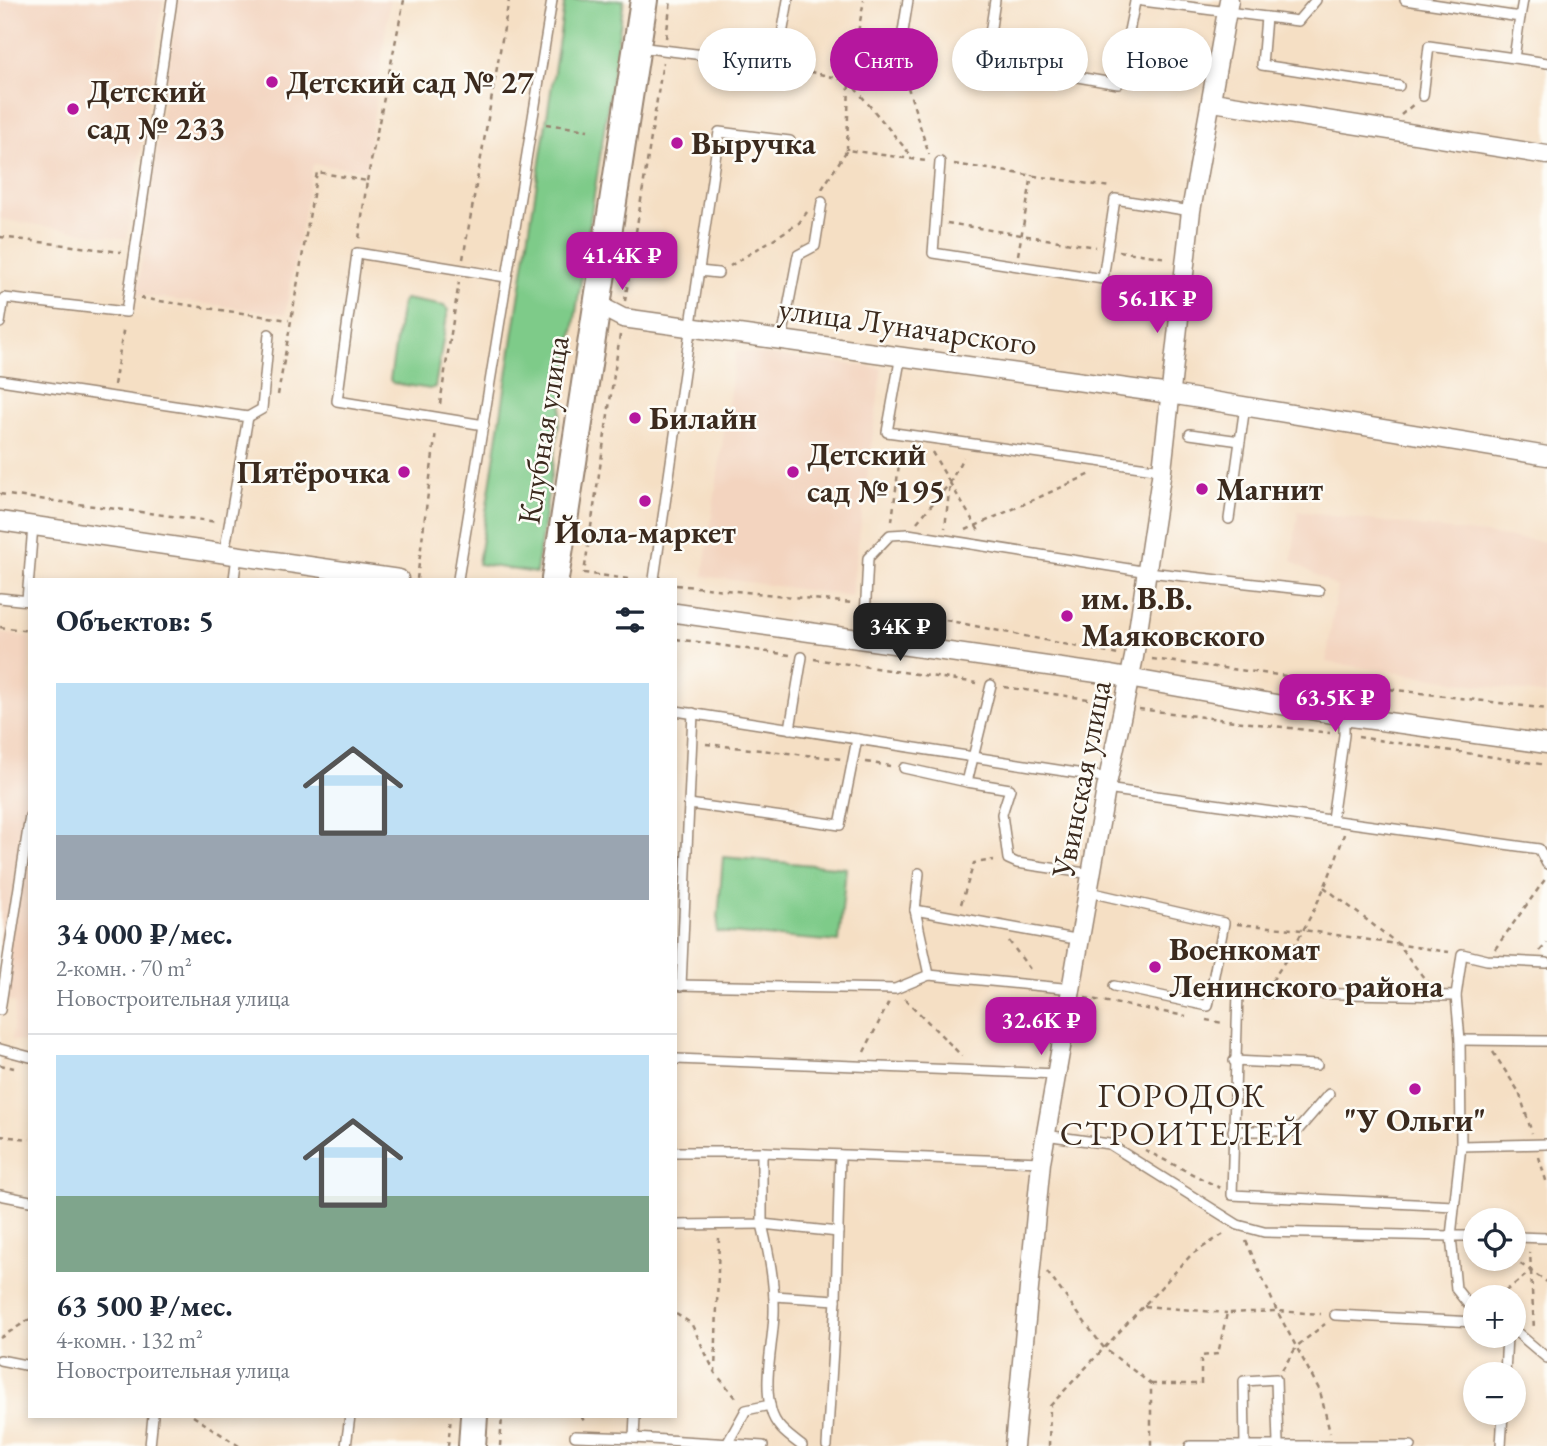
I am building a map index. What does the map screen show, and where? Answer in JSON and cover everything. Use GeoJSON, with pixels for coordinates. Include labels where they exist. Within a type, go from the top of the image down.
{"type":"FeatureCollection","features":[{"type":"Feature","properties":{"kind":"main road","name":"Клубная улица"},"geometry":{"type":"LineString","coordinates":[[555,578],[645,0]]}},
{"type":"Feature","properties":{"kind":"main road"},"geometry":{"type":"LineString","coordinates":[[472,1446],[474,1418]]}},
{"type":"Feature","properties":{"kind":"street","name":"Увинская улица"},"geometry":{"type":"LineString","coordinates":[[1014,1446],[1045,1135],[1107,784],[1134,657],[1162,470],[1191,211],[1213,102],[1228,7]]}},
{"type":"Feature","properties":{"kind":"street"},"geometry":{"type":"LineString","coordinates":[[1213,102],[1547,155]]}},
{"type":"Feature","properties":{"kind":"street","name":"улица Луначарского"},"geometry":{"type":"LineString","coordinates":[[596,304],[623,318],[901,354],[1170,394],[1547,456]]}},
{"type":"Feature","properties":{"kind":"street"},"geometry":{"type":"LineString","coordinates":[[0,521],[392,578]]}},
{"type":"Feature","properties":{"kind":"street"},"geometry":{"type":"LineString","coordinates":[[677,614],[864,638],[1130,679],[1344,716],[1547,744]]}},
{"type":"Feature","properties":{"kind":"lane"},"geometry":{"type":"LineString","coordinates":[[0,323],[4,298],[126,312],[172,0]]}},
{"type":"Feature","properties":{"kind":"lane"},"geometry":{"type":"LineString","coordinates":[[458,578],[552,0]]}},
{"type":"Feature","properties":{"kind":"lane"},"geometry":{"type":"LineString","coordinates":[[783,28],[788,0]]}},
{"type":"Feature","properties":{"kind":"lane"},"geometry":{"type":"LineString","coordinates":[[904,28],[908,0]]}},
{"type":"Feature","properties":{"kind":"lane"},"geometry":{"type":"LineString","coordinates":[[995,0],[986,61],[1118,84],[1135,1],[1228,7],[1266,18],[1298,21],[1316,0]]}},
{"type":"Feature","properties":{"kind":"lane"},"geometry":{"type":"LineString","coordinates":[[1405,0],[1520,17]]}},
{"type":"Feature","properties":{"kind":"lane"},"geometry":{"type":"LineString","coordinates":[[1514,58],[1523,0]]}},
{"type":"Feature","properties":{"kind":"lane"},"geometry":{"type":"LineString","coordinates":[[1266,18],[1262,65],[1399,86]]}},
{"type":"Feature","properties":{"kind":"lane"},"geometry":{"type":"LineString","coordinates":[[1423,96],[1429,46],[1547,63]]}},
{"type":"Feature","properties":{"kind":"lane"},"geometry":{"type":"LineString","coordinates":[[637,47],[698,55]]}},
{"type":"Feature","properties":{"kind":"lane"},"geometry":{"type":"LineString","coordinates":[[653,578],[719,132],[790,141]]}},
{"type":"Feature","properties":{"kind":"lane"},"geometry":{"type":"LineString","coordinates":[[935,161],[933,253],[1103,279],[1115,200],[1191,211]]}},
{"type":"Feature","properties":{"kind":"lane"},"geometry":{"type":"LineString","coordinates":[[782,339],[797,255],[815,246],[822,202]]}},
{"type":"Feature","properties":{"kind":"lane"},"geometry":{"type":"LineString","coordinates":[[484,425],[337,401],[357,253],[506,277]]}},
{"type":"Feature","properties":{"kind":"lane"},"geometry":{"type":"LineString","coordinates":[[699,271],[718,273]]}},
{"type":"Feature","properties":{"kind":"lane"},"geometry":{"type":"LineString","coordinates":[[0,380],[248,417],[262,409],[269,334]]}},
{"type":"Feature","properties":{"kind":"lane"},"geometry":{"type":"LineString","coordinates":[[901,354],[887,432],[971,441],[1162,470]]}},
{"type":"Feature","properties":{"kind":"lane"},"geometry":{"type":"LineString","coordinates":[[1228,519],[1245,406]]}},
{"type":"Feature","properties":{"kind":"lane"},"geometry":{"type":"LineString","coordinates":[[234,578],[229,524],[248,417]]}},
{"type":"Feature","properties":{"kind":"lane"},"geometry":{"type":"LineString","coordinates":[[1189,433],[1240,441]]}},
{"type":"Feature","properties":{"kind":"lane"},"geometry":{"type":"LineString","coordinates":[[30,578],[33,526]]}},
{"type":"Feature","properties":{"kind":"lane"},"geometry":{"type":"LineString","coordinates":[[864,638],[868,558],[890,535],[908,534],[944,539],[1147,572],[1319,591]]}},
{"type":"Feature","properties":{"kind":"lane"},"geometry":{"type":"LineString","coordinates":[[0,598],[28,601]]}},
{"type":"Feature","properties":{"kind":"lane"},"geometry":{"type":"LineString","coordinates":[[790,729],[802,657]]}},
{"type":"Feature","properties":{"kind":"lane"},"geometry":{"type":"LineString","coordinates":[[967,782],[991,685]]}},
{"type":"Feature","properties":{"kind":"lane"},"geometry":{"type":"LineString","coordinates":[[677,711],[972,757],[1107,784],[1539,849],[1547,864]]}},
{"type":"Feature","properties":{"kind":"lane"},"geometry":{"type":"LineString","coordinates":[[693,713],[678,986],[895,989],[929,975],[1042,986],[1072,992]]}},
{"type":"Feature","properties":{"kind":"lane"},"geometry":{"type":"LineString","coordinates":[[1332,819],[1345,735],[1344,716]]}},
{"type":"Feature","properties":{"kind":"lane"},"geometry":{"type":"LineString","coordinates":[[689,804],[840,825],[857,739]]}},
{"type":"Feature","properties":{"kind":"lane"},"geometry":{"type":"LineString","coordinates":[[904,768],[1010,789],[1002,814],[1009,859],[1017,863],[1224,923],[1208,1006],[1114,986]]}},
{"type":"Feature","properties":{"kind":"lane"},"geometry":{"type":"LineString","coordinates":[[0,1010],[28,829]]}},
{"type":"Feature","properties":{"kind":"lane"},"geometry":{"type":"LineString","coordinates":[[919,873],[915,910],[929,975]]}},
{"type":"Feature","properties":{"kind":"lane"},"geometry":{"type":"LineString","coordinates":[[915,910],[1081,940]]}},
{"type":"Feature","properties":{"kind":"lane"},"geometry":{"type":"LineString","coordinates":[[1463,1298],[1456,1289],[1451,1236],[1461,1146],[1460,1040],[1456,996],[1462,954],[1487,960],[1547,963]]}},
{"type":"Feature","properties":{"kind":"lane"},"geometry":{"type":"LineString","coordinates":[[1454,1206],[1232,1195],[1238,992],[1456,996]]}},
{"type":"Feature","properties":{"kind":"lane"},"geometry":{"type":"LineString","coordinates":[[1460,1040],[1547,1041]]}},
{"type":"Feature","properties":{"kind":"lane"},"geometry":{"type":"LineString","coordinates":[[0,1049],[28,1056]]}},
{"type":"Feature","properties":{"kind":"lane"},"geometry":{"type":"LineString","coordinates":[[677,1059],[1057,1074]]}},
{"type":"Feature","properties":{"kind":"lane"},"geometry":{"type":"LineString","coordinates":[[1234,1061],[1317,1065]]}},
{"type":"Feature","properties":{"kind":"lane"},"geometry":{"type":"LineString","coordinates":[[1233,1131],[1297,1131],[1329,1094]]}},
{"type":"Feature","properties":{"kind":"lane"},"geometry":{"type":"LineString","coordinates":[[1045,1135],[1109,1144],[1238,1225],[1264,1232],[1463,1236]]}},
{"type":"Feature","properties":{"kind":"lane"},"geometry":{"type":"LineString","coordinates":[[1461,1146],[1547,1144]]}},
{"type":"Feature","properties":{"kind":"lane"},"geometry":{"type":"LineString","coordinates":[[677,1152],[762,1152],[1041,1162]]}},
{"type":"Feature","properties":{"kind":"lane"},"geometry":{"type":"LineString","coordinates":[[762,1152],[762,1224],[773,1272],[774,1296],[770,1405],[779,1428],[802,1446]]}},
{"type":"Feature","properties":{"kind":"lane"},"geometry":{"type":"LineString","coordinates":[[827,1446],[836,1300],[840,1155]]}},
{"type":"Feature","properties":{"kind":"lane"},"geometry":{"type":"LineString","coordinates":[[0,1195],[28,1201]]}},
{"type":"Feature","properties":{"kind":"lane"},"geometry":{"type":"LineString","coordinates":[[677,1225],[762,1224],[838,1231]]}},
{"type":"Feature","properties":{"kind":"lane"},"geometry":{"type":"LineString","coordinates":[[1526,1238],[1547,1238]]}},
{"type":"Feature","properties":{"kind":"lane"},"geometry":{"type":"LineString","coordinates":[[774,1296],[836,1300]]}},
{"type":"Feature","properties":{"kind":"lane"},"geometry":{"type":"LineString","coordinates":[[1335,1315],[1463,1321]]}},
{"type":"Feature","properties":{"kind":"lane"},"geometry":{"type":"LineString","coordinates":[[1526,1340],[1547,1358]]}},
{"type":"Feature","properties":{"kind":"lane"},"geometry":{"type":"LineString","coordinates":[[1535,1348],[1547,1348]]}},
{"type":"Feature","properties":{"kind":"lane"},"geometry":{"type":"LineString","coordinates":[[0,1360],[28,1366]]}},
{"type":"Feature","properties":{"kind":"lane"},"geometry":{"type":"LineString","coordinates":[[1245,1445],[1244,1381],[1276,1379],[1278,1444]]}},
{"type":"Feature","properties":{"kind":"lane"},"geometry":{"type":"LineString","coordinates":[[727,1444],[747,1410],[770,1405]]}},
{"type":"Feature","properties":{"kind":"lane"},"geometry":{"type":"LineString","coordinates":[[150,1446],[153,1418]]}},
{"type":"Feature","properties":{"kind":"lane"},"geometry":{"type":"LineString","coordinates":[[346,1446],[350,1418]]}},
{"type":"Feature","properties":{"kind":"lane"},"geometry":{"type":"LineString","coordinates":[[634,1438],[635,1418]]}},
{"type":"Feature","properties":{"kind":"lane"},"geometry":{"type":"LineString","coordinates":[[1502,1446],[1503,1425]]}},
{"type":"Feature","properties":{"kind":"lane"},"geometry":{"type":"LineString","coordinates":[[575,1436],[763,1446]]}},
{"type":"Feature","properties":{"kind":"lane"},"geometry":{"type":"LineString","coordinates":[[1190,1446],[1411,1446]]}},
{"type":"Feature","properties":{"kind":"path"},"geometry":{"type":"LineString","coordinates":[[357,253],[367,181],[404,0]]}},
{"type":"Feature","properties":{"kind":"path"},"geometry":{"type":"LineString","coordinates":[[621,578],[584,573],[671,0]]}},
{"type":"Feature","properties":{"kind":"path"},"geometry":{"type":"LineString","coordinates":[[859,28],[864,0]]}},
{"type":"Feature","properties":{"kind":"path"},"geometry":{"type":"LineString","coordinates":[[847,150],[849,91]]}},
{"type":"Feature","properties":{"kind":"path"},"geometry":{"type":"LineString","coordinates":[[857,91],[915,160]]}},
{"type":"Feature","properties":{"kind":"path"},"geometry":{"type":"LineString","coordinates":[[911,91],[935,161]]}},
{"type":"Feature","properties":{"kind":"path"},"geometry":{"type":"LineString","coordinates":[[1385,129],[1423,96]]}},
{"type":"Feature","properties":{"kind":"path"},"geometry":{"type":"LineString","coordinates":[[533,122],[588,130]]}},
{"type":"Feature","properties":{"kind":"path"},"geometry":{"type":"LineString","coordinates":[[272,404],[278,395],[317,172],[367,181]]}},
{"type":"Feature","properties":{"kind":"path"},"geometry":{"type":"LineString","coordinates":[[1016,265],[1032,175]]}},
{"type":"Feature","properties":{"kind":"path"},"geometry":{"type":"LineString","coordinates":[[935,221],[1185,261]]}},
{"type":"Feature","properties":{"kind":"path"},"geometry":{"type":"LineString","coordinates":[[0,237],[135,253]]}},
{"type":"Feature","properties":{"kind":"path"},"geometry":{"type":"LineString","coordinates":[[128,297],[289,320]]}},
{"type":"Feature","properties":{"kind":"path"},"geometry":{"type":"LineString","coordinates":[[112,397],[126,312]]}},
{"type":"Feature","properties":{"kind":"path"},"geometry":{"type":"LineString","coordinates":[[890,535],[904,432]]}},
{"type":"Feature","properties":{"kind":"path"},"geometry":{"type":"LineString","coordinates":[[923,435],[987,546]]}},
{"type":"Feature","properties":{"kind":"path"},"geometry":{"type":"LineString","coordinates":[[908,534],[950,483],[971,441]]}},
{"type":"Feature","properties":{"kind":"path"},"geometry":{"type":"LineString","coordinates":[[950,483],[944,539],[1113,464]]}},
{"type":"Feature","properties":{"kind":"path"},"geometry":{"type":"LineString","coordinates":[[0,494],[229,524]]}},
{"type":"Feature","properties":{"kind":"path"},"geometry":{"type":"LineString","coordinates":[[418,578],[419,548]]}},
{"type":"Feature","properties":{"kind":"path"},"geometry":{"type":"LineString","coordinates":[[677,585],[867,604],[1134,657],[1547,709]]}},
{"type":"Feature","properties":{"kind":"path"},"geometry":{"type":"LineString","coordinates":[[0,627],[28,631]]}},
{"type":"Feature","properties":{"kind":"path"},"geometry":{"type":"LineString","coordinates":[[692,743],[904,768]]}},
{"type":"Feature","properties":{"kind":"path"},"geometry":{"type":"LineString","coordinates":[[1264,992],[1303,930],[1324,887],[1348,821]]}},
{"type":"Feature","properties":{"kind":"path"},"geometry":{"type":"LineString","coordinates":[[957,917],[974,863],[1009,859]]}},
{"type":"Feature","properties":{"kind":"path"},"geometry":{"type":"LineString","coordinates":[[1487,960],[1547,877]]}},
{"type":"Feature","properties":{"kind":"path"},"geometry":{"type":"LineString","coordinates":[[1324,887],[1398,944],[1437,995]]}},
{"type":"Feature","properties":{"kind":"path"},"geometry":{"type":"LineString","coordinates":[[1224,923],[1303,930],[1462,954]]}},
{"type":"Feature","properties":{"kind":"path"},"geometry":{"type":"LineString","coordinates":[[997,925],[1042,986]]}},
{"type":"Feature","properties":{"kind":"path"},"geometry":{"type":"LineString","coordinates":[[858,1066],[895,989],[977,1071]]}},
{"type":"Feature","properties":{"kind":"path"},"geometry":{"type":"LineString","coordinates":[[1072,992],[1236,1025]]}},
{"type":"Feature","properties":{"kind":"path"},"geometry":{"type":"LineString","coordinates":[[1485,1040],[1519,1092],[1547,1184]]}},
{"type":"Feature","properties":{"kind":"path"},"geometry":{"type":"LineString","coordinates":[[0,1136],[28,1139]]}},
{"type":"Feature","properties":{"kind":"path"},"geometry":{"type":"LineString","coordinates":[[715,1373],[720,1224]]}},
{"type":"Feature","properties":{"kind":"path"},"geometry":{"type":"LineString","coordinates":[[1049,1446],[1050,1406],[1192,1254],[1238,1225],[1278,1311],[1320,1391],[1333,1445]]}},
{"type":"Feature","properties":{"kind":"path"},"geometry":{"type":"LineString","coordinates":[[1530,1238],[1535,1348]]}},
{"type":"Feature","properties":{"kind":"path"},"geometry":{"type":"LineString","coordinates":[[1032,1253],[1104,1348],[1151,1384],[1201,1384],[1201,1356],[1218,1354],[1227,1313]]}},
{"type":"Feature","properties":{"kind":"path"},"geometry":{"type":"LineString","coordinates":[[1526,1268],[1547,1282]]}},
{"type":"Feature","properties":{"kind":"path"},"geometry":{"type":"LineString","coordinates":[[1513,1285],[1531,1271]]}},
{"type":"Feature","properties":{"kind":"path"},"geometry":{"type":"LineString","coordinates":[[1144,1306],[1227,1313],[1278,1311],[1335,1315]]}},
{"type":"Feature","properties":{"kind":"path"},"geometry":{"type":"LineString","coordinates":[[677,1315],[691,1323],[715,1373],[747,1410]]}},
{"type":"Feature","properties":{"kind":"path"},"geometry":{"type":"LineString","coordinates":[[1276,1379],[1297,1346],[1335,1315]]}},
{"type":"Feature","properties":{"kind":"path"},"geometry":{"type":"LineString","coordinates":[[0,1338],[28,1320]]}},
{"type":"Feature","properties":{"kind":"path"},"geometry":{"type":"LineString","coordinates":[[1151,1384],[1151,1446]]}},
{"type":"Feature","properties":{"kind":"path"},"geometry":{"type":"LineString","coordinates":[[196,1418],[239,1446]]}},
{"type":"Feature","properties":{"kind":"path"},"geometry":{"type":"LineString","coordinates":[[448,1446],[451,1418]]}},
{"type":"Feature","properties":{"kind":"path"},"geometry":{"type":"LineString","coordinates":[[500,1446],[502,1418]]}},
{"type":"Feature","properties":{"kind":"shaded area","name":"Детский сад № 233"},"geometry":{"type":"Polygon","coordinates":[[[0,0],[163,0],[127,239],[0,219],[0,0]]]}},
{"type":"Feature","properties":{"kind":"shaded area","name":"Детский сад № 27"},"geometry":{"type":"Polygon","coordinates":[[[178,0],[390,0],[366,170],[313,164],[285,314],[137,295],[178,0]]]}},
{"type":"Feature","properties":{"kind":"shaded area","name":"Детский сад № 195"},"geometry":{"type":"Polygon","coordinates":[[[736,351],[882,368],[851,596],[703,576],[736,351]]]}},
{"type":"Feature","properties":{"kind":"shaded area"},"geometry":{"type":"Polygon","coordinates":[[[1298,511],[1547,542],[1547,695],[1326,662],[1337,587],[1292,561],[1298,511]]]}},
{"type":"Feature","properties":{"kind":"shaded area"},"geometry":{"type":"Polygon","coordinates":[[[0,633],[28,637],[28,1043],[12,1040],[15,1002],[0,1000],[0,633]]]}},
{"type":"Feature","properties":{"kind":"green space"},"geometry":{"type":"Polygon","coordinates":[[[565,0],[624,0],[536,573],[478,564],[565,0]]]}},
{"type":"Feature","properties":{"kind":"green space"},"geometry":{"type":"Polygon","coordinates":[[[405,299],[444,306],[448,310],[435,387],[430,389],[393,383],[390,380],[402,302],[405,299]]]}},
{"type":"Feature","properties":{"kind":"green space"},"geometry":{"type":"Polygon","coordinates":[[[723,857],[846,868],[839,942],[717,932],[723,857]]]}},
{"type":"Feature","properties":{"kind":"place","name":"Детский сад № 27"},"geometry":{"type":"Point","coordinates":[272,82]}},
{"type":"Feature","properties":{"kind":"place","name":"Детский сад № 233"},"geometry":{"type":"Point","coordinates":[73,109]}},
{"type":"Feature","properties":{"kind":"place","name":"Выручка"},"geometry":{"type":"Point","coordinates":[677,143]}},
{"type":"Feature","properties":{"kind":"place","name":"Билайн"},"geometry":{"type":"Point","coordinates":[635,418]}},
{"type":"Feature","properties":{"kind":"place","name":"Пятёрочка"},"geometry":{"type":"Point","coordinates":[404,472]}},
{"type":"Feature","properties":{"kind":"place","name":"Детский сад № 195"},"geometry":{"type":"Point","coordinates":[793,472]}},
{"type":"Feature","properties":{"kind":"place","name":"Магнит"},"geometry":{"type":"Point","coordinates":[1202,489]}},
{"type":"Feature","properties":{"kind":"place","name":"Йола-маркет"},"geometry":{"type":"Point","coordinates":[645,501]}},
{"type":"Feature","properties":{"kind":"place","name":"им. В.В. Маяковского"},"geometry":{"type":"Point","coordinates":[1067,616]}},
{"type":"Feature","properties":{"kind":"place","name":"Военкомат Ленинского района"},"geometry":{"type":"Point","coordinates":[1155,967]}},
{"type":"Feature","properties":{"kind":"place","name":"\"У Ольги\""},"geometry":{"type":"Point","coordinates":[1415,1089]}},
{"type":"Feature","properties":{"kind":"district","name":"ГОРОДОК СТРОИТЕЛЕЙ"},"geometry":{"type":"Point","coordinates":[1182,1114]}}]}
